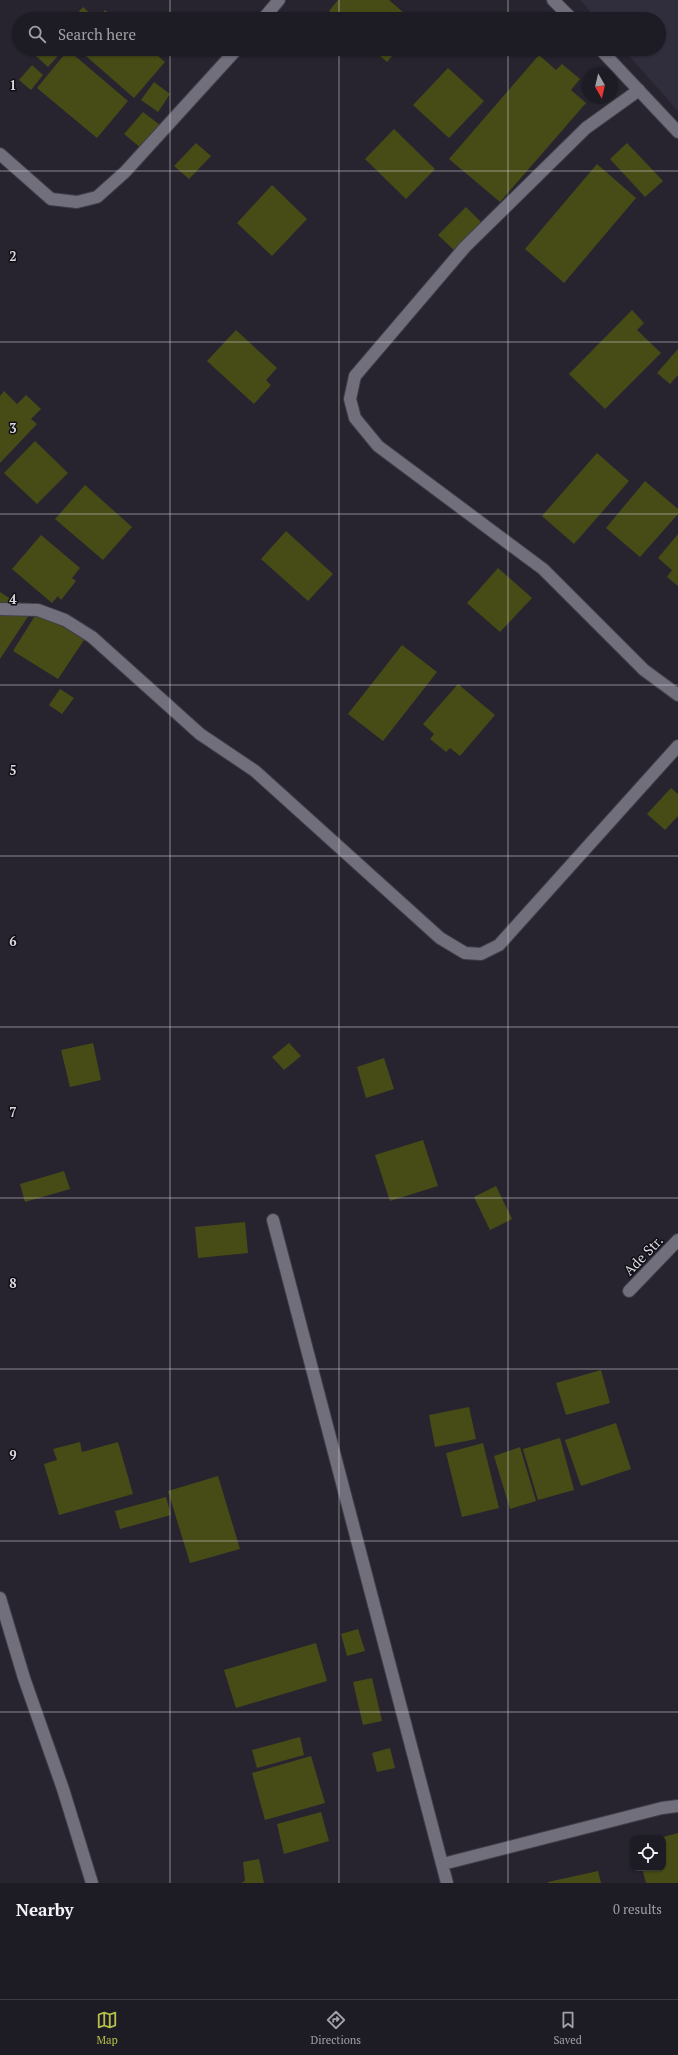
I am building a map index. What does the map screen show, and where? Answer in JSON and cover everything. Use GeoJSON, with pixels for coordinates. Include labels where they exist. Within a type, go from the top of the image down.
{"type":"FeatureCollection","features":[{"type":"Feature","properties":{"kind":"street"},"geometry":{"type":"LineString","coordinates":[[269,12],[279,0]]}},
{"type":"Feature","properties":{"kind":"street"},"geometry":{"type":"LineString","coordinates":[[554,0],[565,12]]}},
{"type":"Feature","properties":{"kind":"street"},"geometry":{"type":"LineString","coordinates":[[0,154],[51,199],[76,202],[97,197],[125,172],[231,56]]}},
{"type":"Feature","properties":{"kind":"street"},"geometry":{"type":"LineString","coordinates":[[607,56],[678,132]]}},
{"type":"Feature","properties":{"kind":"street"},"geometry":{"type":"LineString","coordinates":[[639,90],[586,128],[465,247],[355,376],[350,399],[355,418],[378,446],[543,569],[644,670],[678,695]]}},
{"type":"Feature","properties":{"kind":"street"},"geometry":{"type":"LineString","coordinates":[[0,609],[38,610],[65,620],[92,637],[200,734],[255,771],[440,938],[465,953],[481,954],[499,945],[678,746]]}},
{"type":"Feature","properties":{"kind":"street"},"geometry":{"type":"LineString","coordinates":[[273,1220],[447,1883]]}},
{"type":"Feature","properties":{"kind":"street","name":"Ade Str."},"geometry":{"type":"LineString","coordinates":[[629,1291],[678,1240]]}},
{"type":"Feature","properties":{"kind":"street"},"geometry":{"type":"LineString","coordinates":[[0,1598],[24,1678],[66,1797],[92,1883]]}},
{"type":"Feature","properties":{"kind":"street"},"geometry":{"type":"LineString","coordinates":[[443,1864],[662,1808],[678,1806]]}},
{"type":"Feature","properties":{"kind":"shaded area"},"geometry":{"type":"Polygon","coordinates":[[[580,0],[678,0],[678,111],[629,56],[666,56],[666,12],[591,12],[580,0]]]}},
{"type":"Feature","properties":{"kind":"building"},"geometry":{"type":"Polygon","coordinates":[[[338,0],[389,0],[403,12],[330,12],[329,11],[338,0]]]}},
{"type":"Feature","properties":{"kind":"building"},"geometry":{"type":"Polygon","coordinates":[[[83,7],[88,12],[78,12],[83,7]]]}},
{"type":"Feature","properties":{"kind":"building"},"geometry":{"type":"Polygon","coordinates":[[[36,56],[58,56],[48,67],[36,56]]]}},
{"type":"Feature","properties":{"kind":"building"},"geometry":{"type":"Polygon","coordinates":[[[63,56],[75,56],[128,101],[97,138],[37,88],[63,56]]]}},
{"type":"Feature","properties":{"kind":"building"},"geometry":{"type":"Polygon","coordinates":[[[86,56],[158,56],[165,62],[134,98],[86,56]]]}},
{"type":"Feature","properties":{"kind":"building"},"geometry":{"type":"Polygon","coordinates":[[[380,56],[392,56],[387,62],[380,56]]]}},
{"type":"Feature","properties":{"kind":"building"},"geometry":{"type":"Polygon","coordinates":[[[538,56],[540,56],[556,70],[562,64],[580,79],[571,90],[582,100],[582,104],[585,104],[500,202],[449,159],[538,56]]]}},
{"type":"Feature","properties":{"kind":"building"},"geometry":{"type":"Polygon","coordinates":[[[32,65],[43,75],[31,90],[19,80],[32,65]]]}},
{"type":"Feature","properties":{"kind":"building"},"geometry":{"type":"Polygon","coordinates":[[[448,68],[484,101],[449,138],[413,105],[448,68]]]}},
{"type":"Feature","properties":{"kind":"building"},"geometry":{"type":"Polygon","coordinates":[[[154,82],[170,94],[158,112],[141,100],[154,82]]]}},
{"type":"Feature","properties":{"kind":"building"},"geometry":{"type":"Polygon","coordinates":[[[143,112],[160,125],[141,148],[124,134],[143,112]]]}},
{"type":"Feature","properties":{"kind":"building"},"geometry":{"type":"Polygon","coordinates":[[[394,129],[435,169],[406,199],[365,159],[394,129]]]}},
{"type":"Feature","properties":{"kind":"building"},"geometry":{"type":"Polygon","coordinates":[[[196,143],[211,156],[189,179],[174,166],[196,143]]]}},
{"type":"Feature","properties":{"kind":"building"},"geometry":{"type":"Polygon","coordinates":[[[627,143],[663,181],[645,197],[610,159],[627,143]]]}},
{"type":"Feature","properties":{"kind":"building"},"geometry":{"type":"Polygon","coordinates":[[[597,164],[636,198],[564,283],[525,249],[597,164]]]}},
{"type":"Feature","properties":{"kind":"building"},"geometry":{"type":"Polygon","coordinates":[[[272,185],[307,219],[272,256],[237,223],[272,185]]]}},
{"type":"Feature","properties":{"kind":"building"},"geometry":{"type":"Polygon","coordinates":[[[466,207],[484,225],[457,253],[438,235],[466,207]]]}},
{"type":"Feature","properties":{"kind":"building"},"geometry":{"type":"Polygon","coordinates":[[[632,310],[644,323],[637,330],[661,353],[605,409],[569,374],[632,310]]]}},
{"type":"Feature","properties":{"kind":"building"},"geometry":{"type":"Polygon","coordinates":[[[236,330],[277,368],[266,380],[271,385],[254,404],[207,361],[236,330]]]}},
{"type":"Feature","properties":{"kind":"building"},"geometry":{"type":"Polygon","coordinates":[[[678,349],[678,375],[670,384],[657,373],[678,349]]]}},
{"type":"Feature","properties":{"kind":"building"},"geometry":{"type":"Polygon","coordinates":[[[4,391],[17,404],[26,395],[41,409],[31,419],[37,424],[0,463],[0,396],[4,391]]]}},
{"type":"Feature","properties":{"kind":"building"},"geometry":{"type":"Polygon","coordinates":[[[35,441],[68,473],[37,504],[4,473],[35,441]]]}},
{"type":"Feature","properties":{"kind":"building"},"geometry":{"type":"Polygon","coordinates":[[[597,453],[629,481],[574,544],[542,516],[597,453]]]}},
{"type":"Feature","properties":{"kind":"building"},"geometry":{"type":"Polygon","coordinates":[[[645,481],[678,509],[678,514],[640,557],[606,528],[645,481]]]}},
{"type":"Feature","properties":{"kind":"building"},"geometry":{"type":"Polygon","coordinates":[[[85,485],[132,527],[103,560],[55,519],[85,485]]]}},
{"type":"Feature","properties":{"kind":"building"},"geometry":{"type":"Polygon","coordinates":[[[286,531],[333,574],[308,601],[261,559],[286,531]]]}},
{"type":"Feature","properties":{"kind":"building"},"geometry":{"type":"Polygon","coordinates":[[[678,534],[678,586],[667,577],[672,570],[658,558],[678,534]]]}},
{"type":"Feature","properties":{"kind":"building"},"geometry":{"type":"Polygon","coordinates":[[[41,535],[80,568],[72,578],[76,581],[61,600],[58,596],[52,603],[12,569],[41,535]]]}},
{"type":"Feature","properties":{"kind":"building"},"geometry":{"type":"Polygon","coordinates":[[[498,568],[532,598],[500,632],[467,603],[498,568]]]}},
{"type":"Feature","properties":{"kind":"building"},"geometry":{"type":"Polygon","coordinates":[[[0,592],[31,612],[0,659],[0,592]]]}},
{"type":"Feature","properties":{"kind":"building"},"geometry":{"type":"Polygon","coordinates":[[[38,611],[84,640],[58,679],[13,651],[38,611]]]}},
{"type":"Feature","properties":{"kind":"building"},"geometry":{"type":"Polygon","coordinates":[[[402,645],[437,672],[383,741],[348,714],[402,645]]]}},
{"type":"Feature","properties":{"kind":"building"},"geometry":{"type":"Polygon","coordinates":[[[458,684],[495,715],[460,756],[450,748],[446,752],[430,739],[434,734],[423,724],[458,684]]]}},
{"type":"Feature","properties":{"kind":"building"},"geometry":{"type":"Polygon","coordinates":[[[60,689],[74,698],[62,714],[49,705],[60,689]]]}},
{"type":"Feature","properties":{"kind":"building"},"geometry":{"type":"Polygon","coordinates":[[[671,788],[678,794],[678,816],[665,830],[647,814],[671,788]]]}},
{"type":"Feature","properties":{"kind":"building"},"geometry":{"type":"Polygon","coordinates":[[[93,1043],[101,1080],[70,1087],[61,1050],[93,1043]]]}},
{"type":"Feature","properties":{"kind":"building"},"geometry":{"type":"Polygon","coordinates":[[[289,1043],[301,1056],[284,1070],[272,1057],[289,1043]]]}},
{"type":"Feature","properties":{"kind":"building"},"geometry":{"type":"Polygon","coordinates":[[[384,1058],[394,1089],[366,1098],[357,1067],[384,1058]]]}},
{"type":"Feature","properties":{"kind":"building"},"geometry":{"type":"Polygon","coordinates":[[[423,1140],[438,1186],[390,1201],[375,1155],[423,1140]]]}},
{"type":"Feature","properties":{"kind":"building"},"geometry":{"type":"Polygon","coordinates":[[[64,1171],[70,1189],[25,1202],[20,1184],[64,1171]]]}},
{"type":"Feature","properties":{"kind":"building"},"geometry":{"type":"Polygon","coordinates":[[[496,1186],[512,1219],[490,1230],[474,1197],[496,1186]]]}},
{"type":"Feature","properties":{"kind":"building"},"geometry":{"type":"Polygon","coordinates":[[[245,1222],[248,1253],[198,1258],[195,1227],[245,1222]]]}},
{"type":"Feature","properties":{"kind":"building"},"geometry":{"type":"Polygon","coordinates":[[[601,1370],[610,1403],[566,1415],[556,1383],[601,1370]]]}},
{"type":"Feature","properties":{"kind":"building"},"geometry":{"type":"Polygon","coordinates":[[[469,1407],[476,1439],[435,1447],[429,1415],[469,1407]]]}},
{"type":"Feature","properties":{"kind":"building"},"geometry":{"type":"Polygon","coordinates":[[[616,1423],[631,1469],[581,1486],[565,1440],[616,1423]]]}},
{"type":"Feature","properties":{"kind":"building"},"geometry":{"type":"Polygon","coordinates":[[[560,1438],[574,1490],[538,1500],[523,1449],[560,1438]]]}},
{"type":"Feature","properties":{"kind":"building"},"geometry":{"type":"Polygon","coordinates":[[[80,1442],[82,1452],[118,1442],[133,1494],[59,1515],[44,1464],[57,1460],[53,1449],[80,1442]]]}},
{"type":"Feature","properties":{"kind":"building"},"geometry":{"type":"Polygon","coordinates":[[[483,1443],[499,1508],[462,1517],[446,1453],[483,1443]]]}},
{"type":"Feature","properties":{"kind":"building"},"geometry":{"type":"Polygon","coordinates":[[[520,1447],[536,1501],[510,1509],[494,1456],[520,1447]]]}},
{"type":"Feature","properties":{"kind":"building"},"geometry":{"type":"Polygon","coordinates":[[[218,1476],[240,1549],[190,1563],[168,1491],[218,1476]]]}},
{"type":"Feature","properties":{"kind":"building"},"geometry":{"type":"Polygon","coordinates":[[[166,1497],[171,1515],[120,1529],[115,1511],[166,1497]]]}},
{"type":"Feature","properties":{"kind":"building"},"geometry":{"type":"Polygon","coordinates":[[[358,1629],[365,1651],[347,1656],[341,1634],[358,1629]]]}},
{"type":"Feature","properties":{"kind":"building"},"geometry":{"type":"Polygon","coordinates":[[[316,1643],[327,1681],[236,1708],[224,1670],[316,1643]]]}},
{"type":"Feature","properties":{"kind":"building"},"geometry":{"type":"Polygon","coordinates":[[[372,1678],[382,1721],[363,1725],[353,1682],[372,1678]]]}},
{"type":"Feature","properties":{"kind":"building"},"geometry":{"type":"Polygon","coordinates":[[[300,1737],[304,1755],[257,1768],[252,1750],[300,1737]]]}},
{"type":"Feature","properties":{"kind":"building"},"geometry":{"type":"Polygon","coordinates":[[[390,1748],[395,1768],[377,1772],[372,1753],[390,1748]]]}},
{"type":"Feature","properties":{"kind":"building"},"geometry":{"type":"Polygon","coordinates":[[[311,1756],[325,1803],[265,1820],[252,1773],[311,1756]]]}},
{"type":"Feature","properties":{"kind":"building"},"geometry":{"type":"Polygon","coordinates":[[[321,1812],[329,1841],[284,1854],[277,1824],[321,1812]]]}},
{"type":"Feature","properties":{"kind":"building"},"geometry":{"type":"Polygon","coordinates":[[[678,1833],[678,1883],[646,1883],[643,1871],[666,1871],[666,1836],[678,1833]]]}},
{"type":"Feature","properties":{"kind":"building"},"geometry":{"type":"Polygon","coordinates":[[[259,1859],[264,1883],[241,1883],[245,1881],[243,1862],[259,1859]]]}},
{"type":"Feature","properties":{"kind":"building"},"geometry":{"type":"Polygon","coordinates":[[[598,1871],[601,1883],[548,1883],[548,1882],[598,1871]]]}}]}
